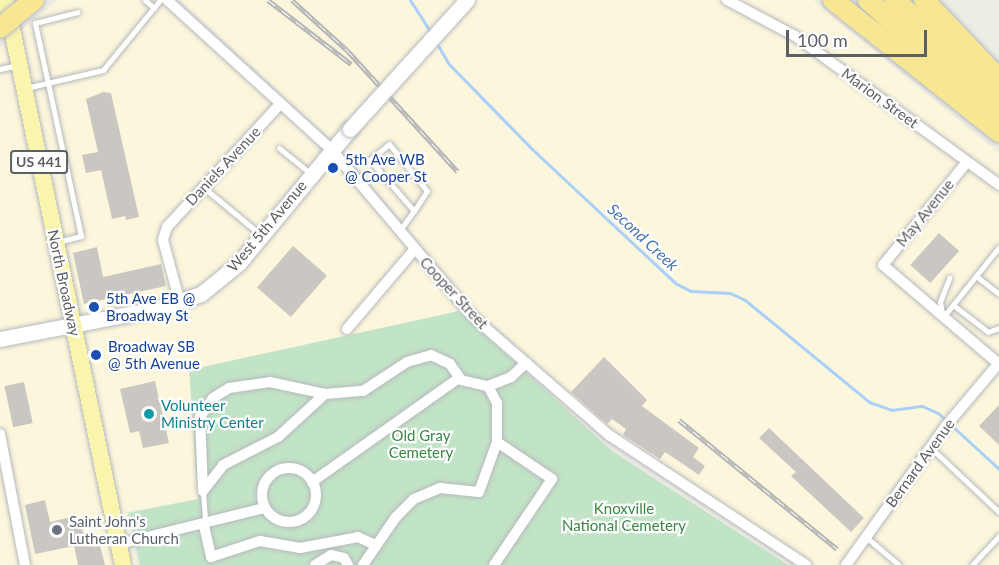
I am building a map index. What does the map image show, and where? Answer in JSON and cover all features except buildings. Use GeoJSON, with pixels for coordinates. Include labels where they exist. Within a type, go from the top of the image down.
{"type":"FeatureCollection","features":[{"type":"Feature","properties":{"kind":"highway"},"geometry":{"type":"LineString","coordinates":[[0,28],[34,0]]}},
{"type":"Feature","properties":{"kind":"highway"},"geometry":{"type":"LineString","coordinates":[[833,0],[999,132]]}},
{"type":"Feature","properties":{"kind":"highway"},"geometry":{"type":"LineString","coordinates":[[868,0],[999,118]]}},
{"type":"Feature","properties":{"kind":"highway"},"geometry":{"type":"LineString","coordinates":[[895,0],[999,99]]}},
{"type":"Feature","properties":{"kind":"highway"},"geometry":{"type":"LineString","coordinates":[[924,0],[999,79]]}},
{"type":"Feature","properties":{"kind":"main road","name":"North Broadway"},"geometry":{"type":"LineString","coordinates":[[6,0],[123,565]]}},
{"type":"Feature","properties":{"kind":"street","name":"Cooper Street"},"geometry":{"type":"LineString","coordinates":[[167,0],[331,149],[472,316],[609,435],[806,565]]}},
{"type":"Feature","properties":{"kind":"street","name":"West 5th Avenue"},"geometry":{"type":"LineString","coordinates":[[0,339],[180,303],[224,278],[262,236],[331,149],[467,0]]}},
{"type":"Feature","properties":{"kind":"street","name":"Marion Street"},"geometry":{"type":"LineString","coordinates":[[727,0],[795,36],[999,185]]}},
{"type":"Feature","properties":{"kind":"street","name":"Daniels Avenue"},"geometry":{"type":"LineString","coordinates":[[180,303],[163,240],[166,227],[280,105]]}},
{"type":"Feature","properties":{"kind":"street","name":"May Avenue"},"geometry":{"type":"LineString","coordinates":[[943,317],[883,265],[968,162]]}},
{"type":"Feature","properties":{"kind":"street"},"geometry":{"type":"LineString","coordinates":[[347,329],[414,250]]}},
{"type":"Feature","properties":{"kind":"street"},"geometry":{"type":"LineString","coordinates":[[943,317],[999,363]]}},
{"type":"Feature","properties":{"kind":"street"},"geometry":{"type":"LineString","coordinates":[[203,491],[200,417],[217,394],[257,382],[303,386],[325,394],[368,390],[407,362],[426,355],[450,364],[459,378],[488,387],[511,377],[526,363]]}},
{"type":"Feature","properties":{"kind":"street","name":"Bernard Avenue"},"geometry":{"type":"LineString","coordinates":[[846,565],[945,427],[999,363]]}},
{"type":"Feature","properties":{"kind":"street"},"geometry":{"type":"LineString","coordinates":[[312,482],[459,378]]}},
{"type":"Feature","properties":{"kind":"street"},"geometry":{"type":"LineString","coordinates":[[363,565],[375,545],[404,508],[427,492],[440,488],[477,494],[497,442],[497,403],[488,387]]}},
{"type":"Feature","properties":{"kind":"street"},"geometry":{"type":"LineString","coordinates":[[203,491],[223,465],[278,437],[325,394]]}},
{"type":"Feature","properties":{"kind":"street"},"geometry":{"type":"LineString","coordinates":[[0,434],[25,565]]}},
{"type":"Feature","properties":{"kind":"street"},"geometry":{"type":"LineString","coordinates":[[494,565],[552,479],[497,442]]}},
{"type":"Feature","properties":{"kind":"street"},"geometry":{"type":"LineString","coordinates":[[300,470],[312,482],[313,506],[302,518],[277,520],[265,508],[262,492],[275,472],[300,470]]}},
{"type":"Feature","properties":{"kind":"street"},"geometry":{"type":"LineString","coordinates":[[119,544],[204,526],[265,508]]}},
{"type":"Feature","properties":{"kind":"street"},"geometry":{"type":"LineString","coordinates":[[204,526],[211,557],[260,541],[300,548],[358,537],[375,545]]}},
{"type":"Feature","properties":{"kind":"street"},"geometry":{"type":"LineString","coordinates":[[315,565],[331,555],[344,558],[348,565]]}},
{"type":"Feature","properties":{"kind":"lane"},"geometry":{"type":"LineString","coordinates":[[145,0],[154,8]]}},
{"type":"Feature","properties":{"kind":"lane"},"geometry":{"type":"LineString","coordinates":[[24,88],[103,70],[160,0]]}},
{"type":"Feature","properties":{"kind":"lane"},"geometry":{"type":"LineString","coordinates":[[56,243],[81,236],[35,23],[78,12]]}},
{"type":"Feature","properties":{"kind":"lane"},"geometry":{"type":"LineString","coordinates":[[0,69],[19,65]]}},
{"type":"Feature","properties":{"kind":"lane"},"geometry":{"type":"LineString","coordinates":[[399,231],[414,211],[425,187],[390,144],[370,160],[414,211]]}},
{"type":"Feature","properties":{"kind":"lane"},"geometry":{"type":"LineString","coordinates":[[279,148],[311,174]]}},
{"type":"Feature","properties":{"kind":"lane"},"geometry":{"type":"LineString","coordinates":[[209,192],[262,236]]}},
{"type":"Feature","properties":{"kind":"lane"},"geometry":{"type":"LineString","coordinates":[[943,317],[999,247]]}},
{"type":"Feature","properties":{"kind":"lane"},"geometry":{"type":"LineString","coordinates":[[976,276],[999,294]]}},
{"type":"Feature","properties":{"kind":"lane"},"geometry":{"type":"LineString","coordinates":[[943,317],[940,302],[949,278]]}},
{"type":"Feature","properties":{"kind":"lane"},"geometry":{"type":"LineString","coordinates":[[953,306],[988,332],[999,328]]}},
{"type":"Feature","properties":{"kind":"lane"},"geometry":{"type":"LineString","coordinates":[[931,448],[999,512]]}},
{"type":"Feature","properties":{"kind":"lane"},"geometry":{"type":"LineString","coordinates":[[203,491],[204,526]]}},
{"type":"Feature","properties":{"kind":"lane"},"geometry":{"type":"LineString","coordinates":[[972,565],[999,536]]}},
{"type":"Feature","properties":{"kind":"lane"},"geometry":{"type":"LineString","coordinates":[[866,537],[899,565]]}},
{"type":"Feature","properties":{"kind":"shaded area"},"geometry":{"type":"Polygon","coordinates":[[[58,0],[164,0],[318,143],[318,152],[339,166],[459,311],[190,370],[198,499],[126,512],[137,565],[0,565],[0,48],[58,0]]]}},
{"type":"Feature","properties":{"kind":"shaded area"},"geometry":{"type":"Polygon","coordinates":[[[180,0],[813,0],[999,153],[999,565],[816,565],[614,434],[465,299],[347,154],[180,0]]]}},
{"type":"Feature","properties":{"kind":"green space","name":"Old Gray Cemetery"},"geometry":{"type":"Polygon","coordinates":[[[459,311],[612,451],[788,565],[140,565],[128,513],[198,499],[189,370],[459,311]]]}},
{"type":"Feature","properties":{"kind":"waterway","name":"Second Creek"},"geometry":{"type":"LineString","coordinates":[[410,0],[432,34]]}},
{"type":"Feature","properties":{"kind":"waterway","name":"Second Creek"},"geometry":{"type":"LineString","coordinates":[[436,42],[448,63],[532,149],[675,283],[691,291],[730,293],[745,300],[869,402],[892,410],[922,406],[938,413],[999,469]]}},
{"type":"Feature","properties":{"kind":"railway"},"geometry":{"type":"LineString","coordinates":[[268,0],[351,64]]}},
{"type":"Feature","properties":{"kind":"railway"},"geometry":{"type":"LineString","coordinates":[[292,0],[347,50],[457,171]]}},
{"type":"Feature","properties":{"kind":"railway"},"geometry":{"type":"LineString","coordinates":[[679,420],[837,549]]}},
{"type":"Feature","properties":{"kind":"place","name":"5th Ave WB @ Cooper St"},"geometry":{"type":"Point","coordinates":[333,168]}},
{"type":"Feature","properties":{"kind":"place","name":"5th Ave EB @ Broadway St"},"geometry":{"type":"Point","coordinates":[94,307]}},
{"type":"Feature","properties":{"kind":"place","name":"Broadway SB @ 5th Avenue"},"geometry":{"type":"Point","coordinates":[96,355]}},
{"type":"Feature","properties":{"kind":"place","name":"Volunteer Ministry Center"},"geometry":{"type":"Point","coordinates":[149,414]}},
{"type":"Feature","properties":{"kind":"place","name":"Saint John's Lutheran Church"},"geometry":{"type":"Point","coordinates":[57,530]}},
{"type":"Feature","properties":{"kind":"park label","name":"Knoxville National Cemetery"},"geometry":{"type":"Point","coordinates":[624,516]}}]}
